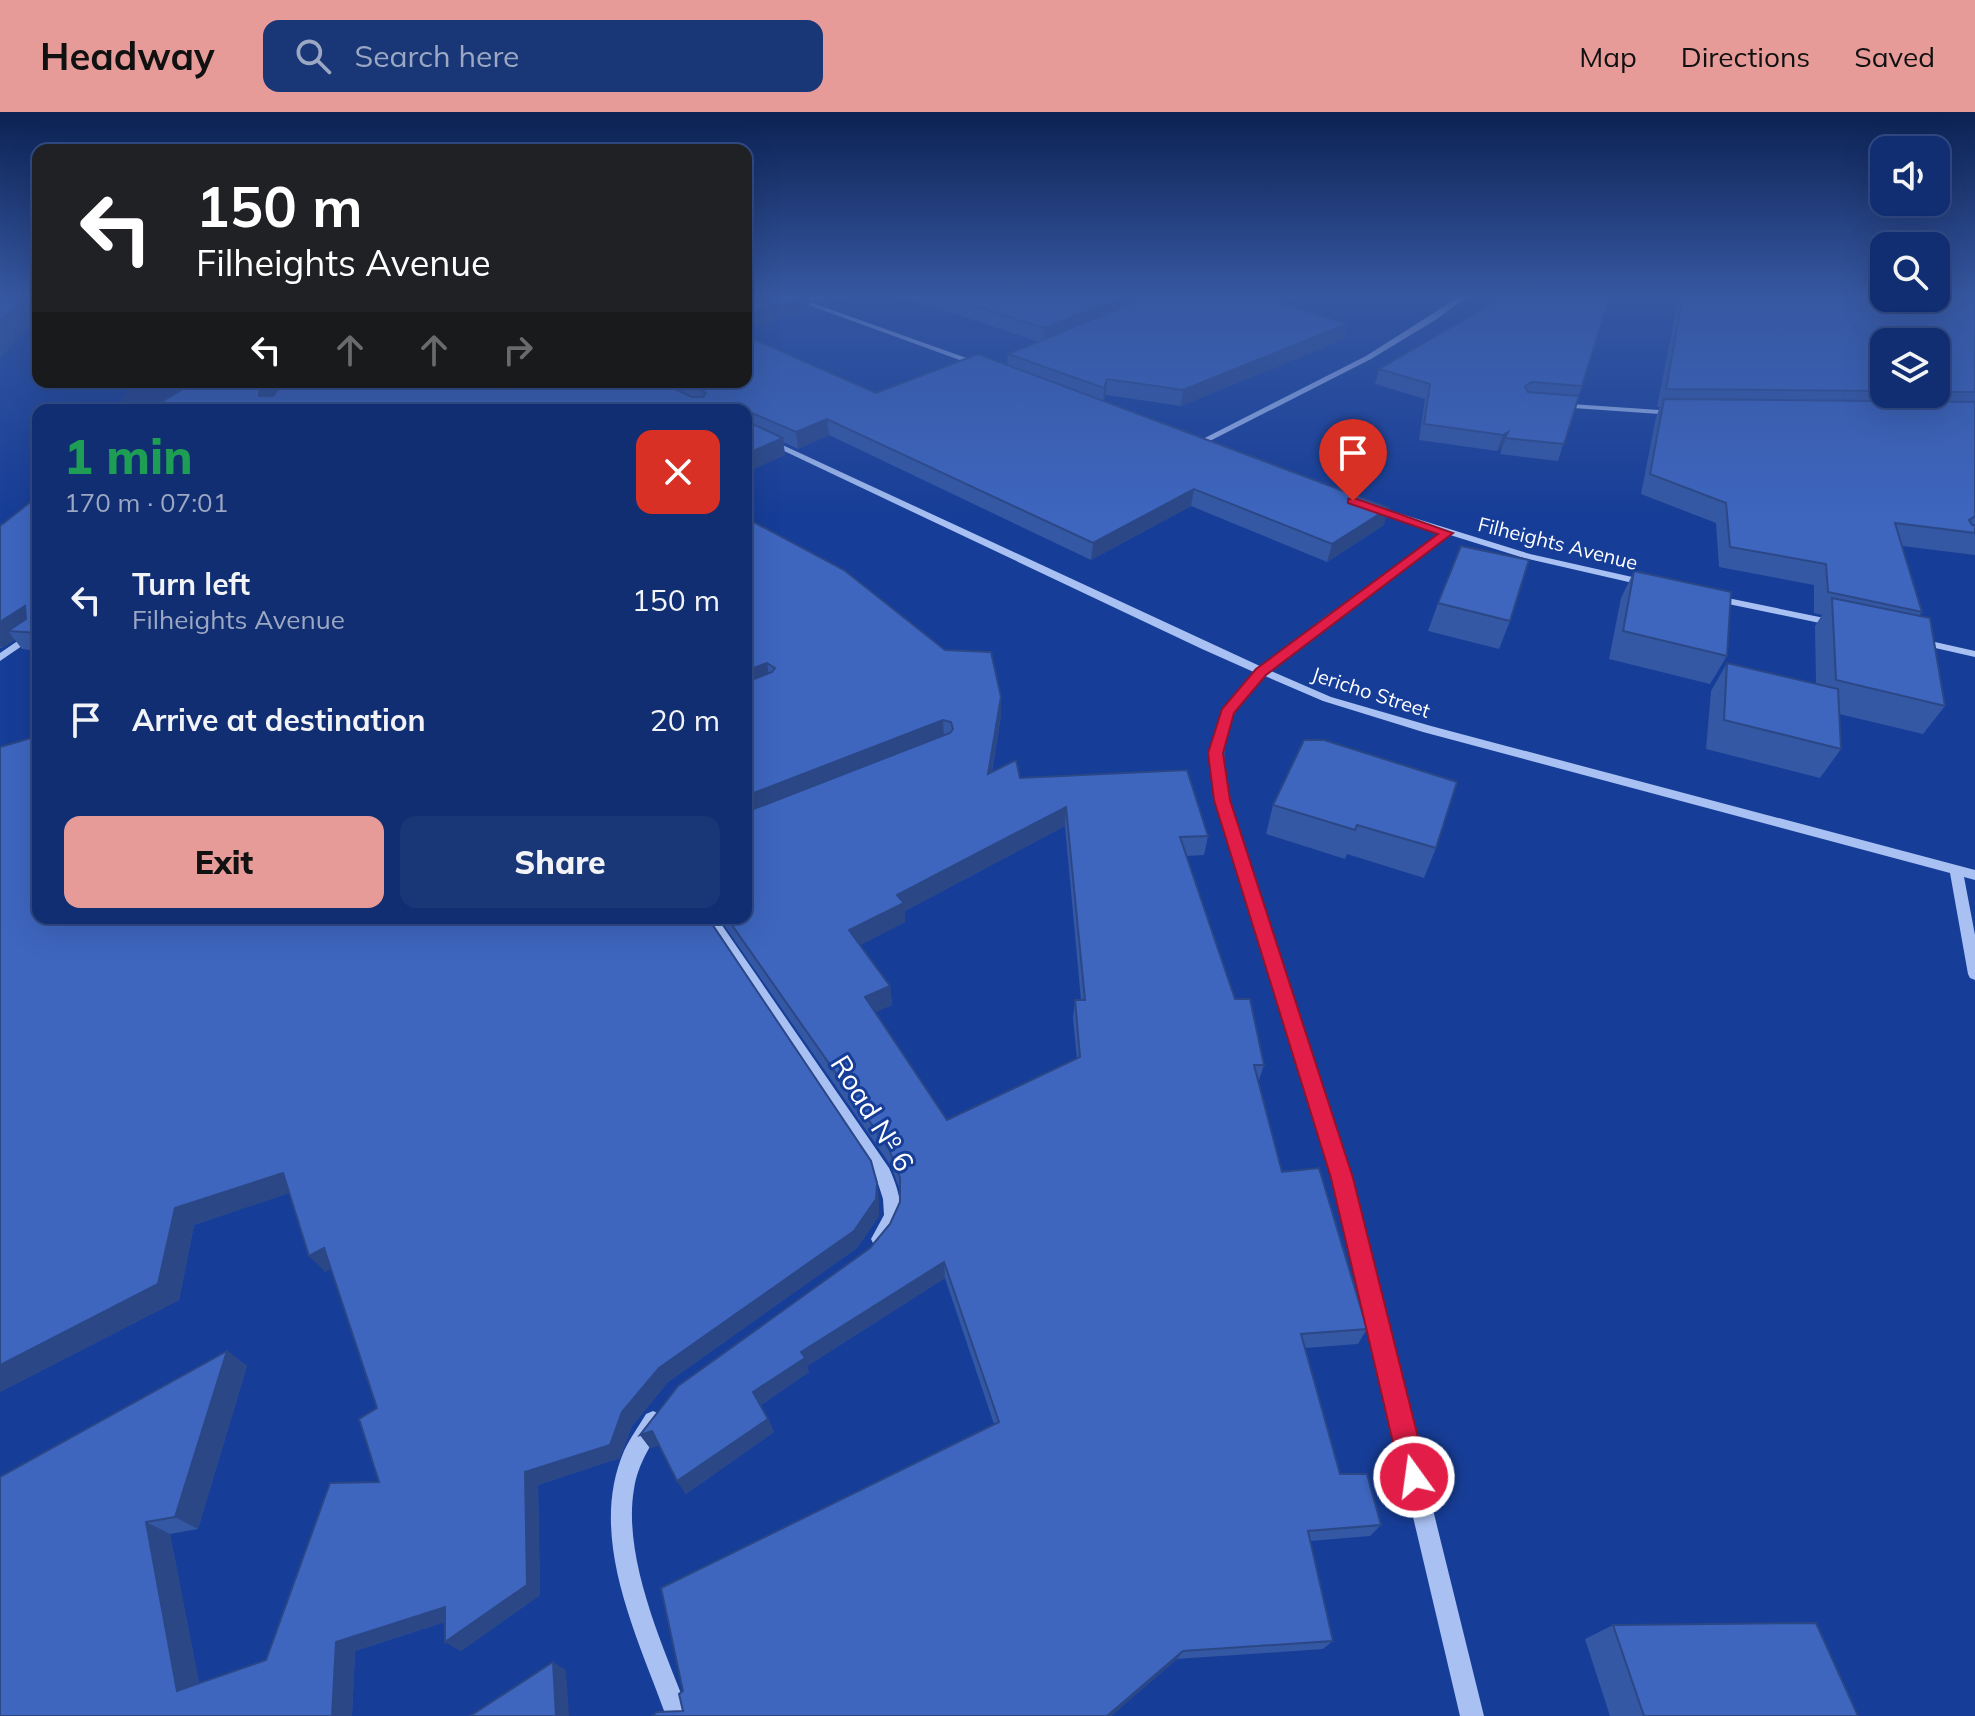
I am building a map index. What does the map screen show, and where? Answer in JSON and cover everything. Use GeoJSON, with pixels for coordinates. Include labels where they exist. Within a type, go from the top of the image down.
{"type":"FeatureCollection","features":[{"type":"Feature","properties":{"kind":"street"},"geometry":{"type":"LineString","coordinates":[[1195,445],[1343,370]]}},
{"type":"Feature","properties":{"kind":"street"},"geometry":{"type":"LineString","coordinates":[[1542,404],[1683,413]]}},
{"type":"Feature","properties":{"kind":"street","name":"Jericho Street"},"geometry":{"type":"LineString","coordinates":[[752,433],[1261,672],[1327,699],[1427,729],[1975,875]]}},
{"type":"Feature","properties":{"kind":"street"},"geometry":{"type":"LineString","coordinates":[[1181,439],[1209,450]]}},
{"type":"Feature","properties":{"kind":"street","name":"Filheights Avenue"},"geometry":{"type":"LineString","coordinates":[[1362,504],[1527,556],[1651,584]]}},
{"type":"Feature","properties":{"kind":"street"},"geometry":{"type":"LineString","coordinates":[[1447,533],[1261,672],[1227,712],[1216,753],[1222,800],[1342,1178],[1472,1716]]}},
{"type":"Feature","properties":{"kind":"street"},"geometry":{"type":"LineString","coordinates":[[1697,594],[1851,627]]}},
{"type":"Feature","properties":{"kind":"street"},"geometry":{"type":"LineString","coordinates":[[0,658],[32,634]]}},
{"type":"Feature","properties":{"kind":"street"},"geometry":{"type":"LineString","coordinates":[[1913,640],[1975,654]]}},
{"type":"Feature","properties":{"kind":"street"},"geometry":{"type":"LineString","coordinates":[[1956,870],[1975,974]]}},
{"type":"Feature","properties":{"kind":"street","name":"Road № 6"},"geometry":{"type":"LineString","coordinates":[[714,924],[883,1173],[895,1203],[888,1231],[865,1256]]}},
{"type":"Feature","properties":{"kind":"street"},"geometry":{"type":"LineString","coordinates":[[668,1402],[641,1435],[636,1449],[622,1491],[623,1533],[624,1560],[678,1716]]}},
{"type":"Feature","properties":{"kind":"building"},"geometry":{"type":"Polygon","coordinates":[[[752,370],[823,370],[876,393],[937,370],[1020,370],[1389,508],[1332,544],[1194,489],[1093,543],[827,419],[796,432],[752,413],[752,404],[159,404],[185,388],[263,388],[259,396],[273,396],[279,388],[673,388],[692,397],[703,397],[706,393],[696,388],[752,388],[752,370]]]}},
{"type":"Feature","properties":{"kind":"building"},"geometry":{"type":"Polygon","coordinates":[[[1053,370],[1233,370],[1183,390],[1107,379],[1104,388],[1053,370]]]}},
{"type":"Feature","properties":{"kind":"building"},"geometry":{"type":"Polygon","coordinates":[[[1382,370],[1587,370],[1582,386],[1532,382],[1525,386],[1528,392],[1579,396],[1564,444],[1505,438],[1508,432],[1503,435],[1424,424],[1430,384],[1382,370]]]}},
{"type":"Feature","properties":{"kind":"building"},"geometry":{"type":"Polygon","coordinates":[[[1669,370],[1870,370],[1870,391],[1666,389],[1669,370]]]}},
{"type":"Feature","properties":{"kind":"building"},"geometry":{"type":"Polygon","coordinates":[[[1950,370],[1975,370],[1975,392],[1950,392],[1950,370]]]}},
{"type":"Feature","properties":{"kind":"building"},"geometry":{"type":"Polygon","coordinates":[[[1664,399],[1870,401],[1870,408],[1950,408],[1950,402],[1975,402],[1975,516],[1969,520],[1975,525],[1975,533],[1895,523],[1922,612],[1828,592],[1826,564],[1730,547],[1726,503],[1650,474],[1664,399]]]}},
{"type":"Feature","properties":{"kind":"building"},"geometry":{"type":"Polygon","coordinates":[[[752,424],[783,438],[752,451],[752,424]]]}},
{"type":"Feature","properties":{"kind":"building"},"geometry":{"type":"Polygon","coordinates":[[[32,501],[32,633],[8,631],[26,619],[25,606],[0,622],[0,526],[32,501]]]}},
{"type":"Feature","properties":{"kind":"building"},"geometry":{"type":"Polygon","coordinates":[[[752,521],[844,570],[945,650],[991,652],[1001,697],[988,774],[1016,760],[1020,778],[1187,770],[1208,836],[1180,837],[1235,999],[1250,999],[1264,1065],[1254,1065],[1282,1172],[1319,1168],[1367,1329],[1301,1334],[1340,1474],[1367,1474],[1381,1525],[1308,1531],[1333,1641],[1183,1651],[1107,1716],[652,1716],[657,1712],[683,1711],[679,1694],[683,1691],[661,1588],[999,1422],[944,1262],[801,1352],[805,1358],[753,1392],[768,1419],[677,1481],[652,1431],[640,1435],[678,1386],[870,1248],[890,1224],[900,1202],[900,1178],[889,1149],[731,924],[752,924],[752,810],[950,733],[953,729],[951,722],[943,720],[752,794],[752,680],[772,672],[775,668],[767,663],[752,669],[752,521]],[[1066,807],[897,895],[904,903],[849,930],[890,986],[865,997],[947,1120],[1080,1057],[1075,1000],[1085,1000],[1066,807]]]}},
{"type":"Feature","properties":{"kind":"building"},"geometry":{"type":"Polygon","coordinates":[[[1461,546],[1529,560],[1510,621],[1438,603],[1461,546]]]}},
{"type":"Feature","properties":{"kind":"building"},"geometry":{"type":"Polygon","coordinates":[[[1634,571],[1731,592],[1727,656],[1623,631],[1634,571]]]}},
{"type":"Feature","properties":{"kind":"building"},"geometry":{"type":"Polygon","coordinates":[[[1832,598],[1930,618],[1945,706],[1836,680],[1832,598]]]}},
{"type":"Feature","properties":{"kind":"building"},"geometry":{"type":"Polygon","coordinates":[[[1727,663],[1838,689],[1841,749],[1724,720],[1727,663]]]}},
{"type":"Feature","properties":{"kind":"building"},"geometry":{"type":"Polygon","coordinates":[[[32,738],[32,924],[712,924],[871,1161],[877,1183],[876,1199],[854,1231],[659,1368],[622,1412],[610,1445],[525,1472],[527,1585],[445,1642],[445,1607],[336,1642],[332,1716],[0,1716],[0,1477],[227,1351],[175,1517],[146,1522],[177,1691],[266,1660],[330,1483],[379,1482],[359,1419],[377,1408],[324,1248],[309,1256],[283,1173],[175,1208],[158,1284],[0,1365],[0,747],[32,738]]]}},
{"type":"Feature","properties":{"kind":"building"},"geometry":{"type":"Polygon","coordinates":[[[1304,740],[1324,740],[1457,782],[1436,848],[1357,825],[1355,830],[1273,805],[1304,740]]]}},
{"type":"Feature","properties":{"kind":"building"},"geometry":{"type":"Polygon","coordinates":[[[1816,1623],[1858,1716],[1644,1716],[1613,1625],[1816,1623]]]}},
{"type":"Feature","properties":{"kind":"building"},"geometry":{"type":"Polygon","coordinates":[[[553,1662],[556,1716],[470,1716],[553,1662]]]}},
{"type":"Feature","properties":{"kind":"waterway"},"geometry":{"type":"LineString","coordinates":[[153,404],[168,388]]}},
{"type":"Feature","properties":{"kind":"route"},"geometry":{"type":"LineString","coordinates":[[1353,501],[1447,533],[1261,672],[1227,712],[1216,753],[1222,800],[1342,1178],[1414,1477]]}}]}
